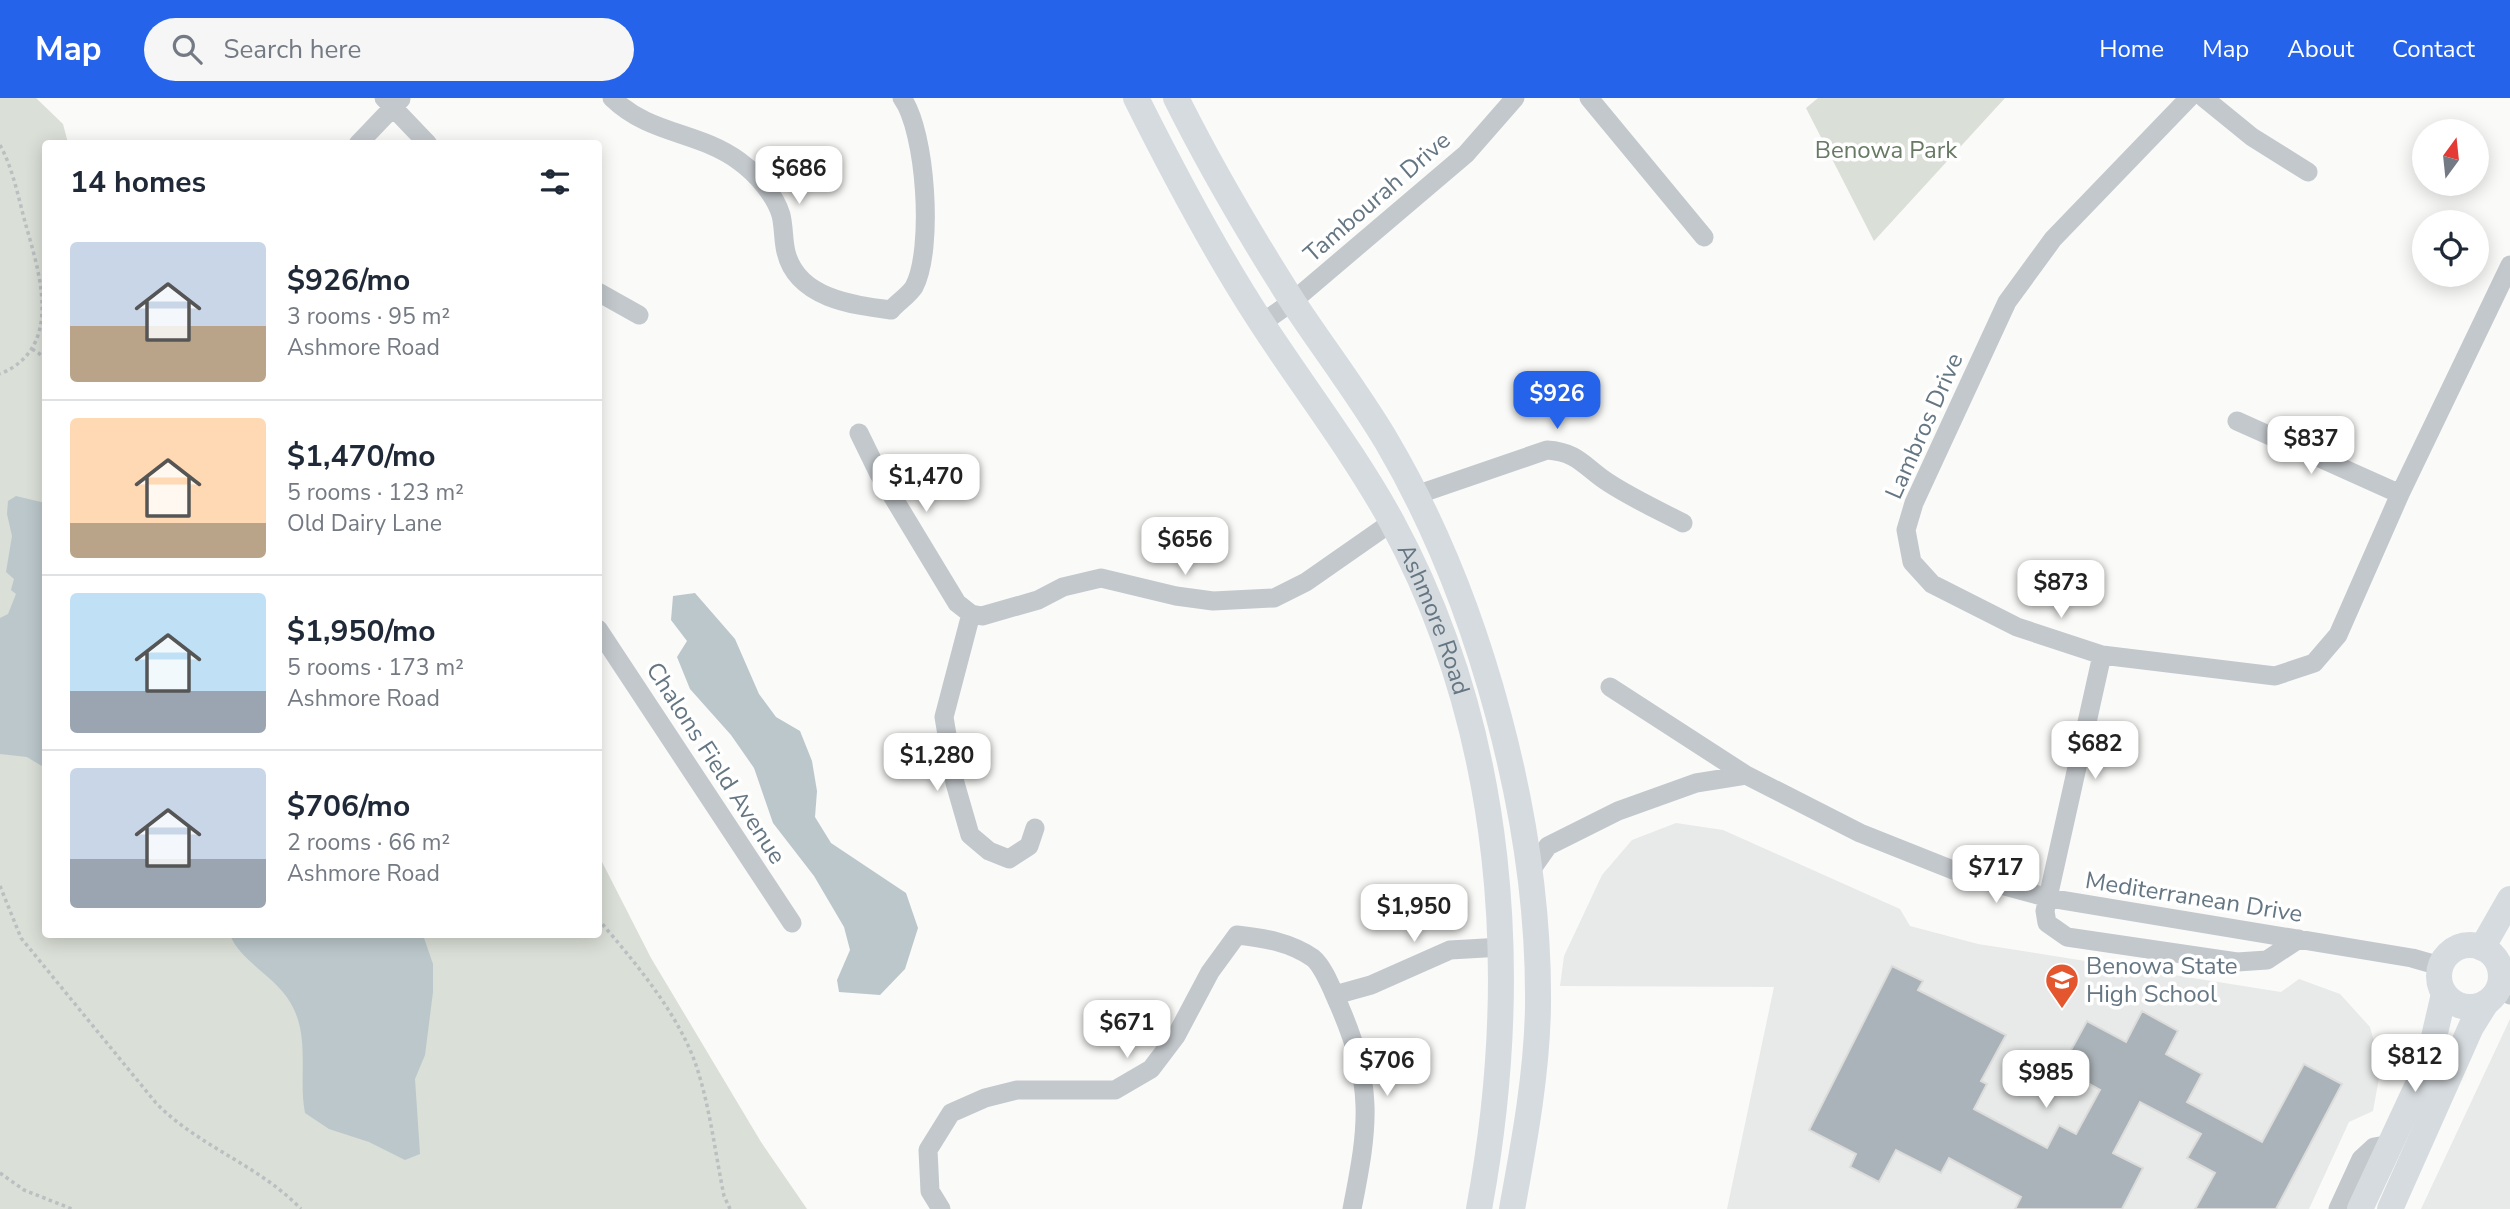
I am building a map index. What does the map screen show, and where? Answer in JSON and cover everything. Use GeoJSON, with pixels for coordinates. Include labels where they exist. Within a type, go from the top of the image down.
{"type":"FeatureCollection","features":[{"type":"Feature","properties":{"kind":"main road","name":"Ashmore Road"},"geometry":{"type":"LineString","coordinates":[[1136,98],[1201,226],[1262,323],[1333,426],[1392,522],[1440,627],[1468,712],[1489,806],[1502,918],[1500,1043],[1494,1129],[1479,1209]]}},
{"type":"Feature","properties":{"kind":"main road","name":"Ashmore Road"},"geometry":{"type":"LineString","coordinates":[[1176,98],[1220,180],[1293,301],[1360,398],[1416,495],[1440,548],[1489,681],[1516,784],[1529,873],[1538,1007],[1526,1135],[1512,1209]]}},
{"type":"Feature","properties":{"kind":"main road"},"geometry":{"type":"LineString","coordinates":[[2482,948],[2510,899]]}},
{"type":"Feature","properties":{"kind":"main road"},"geometry":{"type":"LineString","coordinates":[[2360,1209],[2428,1063],[2444,994],[2438,976],[2440,966],[2453,950],[2472,945],[2482,948],[2490,953],[2500,970],[2498,995],[2471,1027],[2390,1209]]}},
{"type":"Feature","properties":{"kind":"main road"},"geometry":{"type":"LineString","coordinates":[[2444,994],[2459,1006],[2468,1007],[2498,995]]}},
{"type":"Feature","properties":{"kind":"street"},"geometry":{"type":"LineString","coordinates":[[612,98],[629,115],[659,129],[701,140],[739,160],[763,183],[780,213],[786,255],[806,285],[845,304],[891,310],[914,287],[923,250],[919,147],[907,105],[901,98]]}},
{"type":"Feature","properties":{"kind":"street","name":"Tambourah Drive"},"geometry":{"type":"LineString","coordinates":[[1262,323],[1293,301],[1466,154],[1515,98]]}},
{"type":"Feature","properties":{"kind":"street"},"geometry":{"type":"LineString","coordinates":[[1589,98],[1704,237]]}},
{"type":"Feature","properties":{"kind":"street","name":"Lambros Drive"},"geometry":{"type":"LineString","coordinates":[[2189,98],[2053,239],[2007,302],[1914,503],[1906,530],[1912,562],[1932,584],[2017,627],[2102,656],[2276,676],[2314,663],[2338,635],[2400,494],[2510,265]]}},
{"type":"Feature","properties":{"kind":"street"},"geometry":{"type":"LineString","coordinates":[[2204,98],[2252,137],[2308,172]]}},
{"type":"Feature","properties":{"kind":"street"},"geometry":{"type":"LineString","coordinates":[[361,140],[393,101],[425,140]]}},
{"type":"Feature","properties":{"kind":"street"},"geometry":{"type":"LineString","coordinates":[[602,294],[639,316]]}},
{"type":"Feature","properties":{"kind":"street"},"geometry":{"type":"LineString","coordinates":[[2237,421],[2400,494]]}},
{"type":"Feature","properties":{"kind":"street"},"geometry":{"type":"LineString","coordinates":[[859,433],[879,474],[957,603],[971,614],[982,616],[1038,600],[1063,587],[1101,578],[1213,601],[1274,598],[1306,582],[1392,522]]}},
{"type":"Feature","properties":{"kind":"street"},"geometry":{"type":"LineString","coordinates":[[1416,495],[1548,450],[1564,451],[1581,460],[1608,483],[1683,523]]}},
{"type":"Feature","properties":{"kind":"street"},"geometry":{"type":"LineString","coordinates":[[971,614],[944,717],[961,810],[970,835],[989,851],[1009,859],[1029,846],[1035,828]]}},
{"type":"Feature","properties":{"kind":"street","name":"Chalons Field Avenue"},"geometry":{"type":"LineString","coordinates":[[602,635],[792,923]]}},
{"type":"Feature","properties":{"kind":"street"},"geometry":{"type":"LineString","coordinates":[[2102,656],[2049,898],[2047,923],[2067,937],[2236,962],[2267,960],[2298,939]]}},
{"type":"Feature","properties":{"kind":"street","name":"Mediterranean Drive"},"geometry":{"type":"LineString","coordinates":[[1610,687],[1746,775],[1860,833],[1968,876],[2049,898],[2298,939],[2440,966]]}},
{"type":"Feature","properties":{"kind":"street"},"geometry":{"type":"LineString","coordinates":[[1529,873],[1548,846],[1618,811],[1696,783],[1746,775]]}},
{"type":"Feature","properties":{"kind":"street"},"geometry":{"type":"LineString","coordinates":[[941,1209],[930,1191],[928,1150],[951,1113],[985,1098],[1017,1090],[1115,1090],[1150,1069],[1176,1036],[1210,972],[1237,935],[1273,938],[1315,960],[1335,995],[1358,1048],[1367,1101],[1362,1156],[1352,1209]]}},
{"type":"Feature","properties":{"kind":"street"},"geometry":{"type":"LineString","coordinates":[[1335,995],[1371,985],[1450,950],[1502,947]]}},
{"type":"Feature","properties":{"kind":"street"},"geometry":{"type":"LineString","coordinates":[[2338,1209],[2361,1159],[2374,1147],[2391,1144]]}},
{"type":"Feature","properties":{"kind":"path"},"geometry":{"type":"LineString","coordinates":[[0,145],[18,192],[42,284]]}},
{"type":"Feature","properties":{"kind":"path"},"geometry":{"type":"LineString","coordinates":[[0,373],[10,370],[32,349],[41,320],[42,304]]}},
{"type":"Feature","properties":{"kind":"path"},"geometry":{"type":"LineString","coordinates":[[32,349],[42,355]]}},
{"type":"Feature","properties":{"kind":"path"},"geometry":{"type":"LineString","coordinates":[[0,886],[21,939],[156,1103],[174,1121],[260,1176],[301,1209]]}},
{"type":"Feature","properties":{"kind":"path"},"geometry":{"type":"LineString","coordinates":[[602,924],[648,979],[690,1050],[701,1083],[724,1196],[730,1209]]}},
{"type":"Feature","properties":{"kind":"path"},"geometry":{"type":"LineString","coordinates":[[0,1173],[24,1190],[72,1209]]}},
{"type":"Feature","properties":{"kind":"shaded area"},"geometry":{"type":"Polygon","coordinates":[[[16,496],[42,502],[42,766],[27,757],[0,754],[0,618],[8,614],[16,594],[11,590],[14,579],[6,572],[12,536],[7,514],[8,501],[16,496]]]}},
{"type":"Feature","properties":{"kind":"shaded area"},"geometry":{"type":"Polygon","coordinates":[[[695,593],[735,639],[759,694],[776,717],[800,731],[812,761],[817,791],[815,817],[831,843],[906,893],[918,928],[905,969],[880,995],[839,992],[837,980],[850,950],[844,927],[814,876],[773,823],[754,768],[731,735],[690,689],[677,657],[687,641],[671,620],[673,596],[695,593]]]}},
{"type":"Feature","properties":{"kind":"shaded area","name":"Benowa State High School"},"geometry":{"type":"Polygon","coordinates":[[[1676,823],[1723,830],[1900,909],[1910,926],[1978,944],[2281,992],[2299,979],[2340,994],[2370,1027],[2381,1067],[2373,1111],[2349,1122],[2309,1209],[1727,1209],[1774,987],[1560,986],[1564,956],[1602,875],[1632,840],[1676,823]]]}},
{"type":"Feature","properties":{"kind":"shaded area"},"geometry":{"type":"Polygon","coordinates":[[[232,938],[424,938],[433,964],[433,992],[425,1055],[415,1079],[420,1154],[405,1160],[369,1142],[329,1129],[305,1113],[302,1043],[296,1015],[283,992],[235,945],[232,938]]]}},
{"type":"Feature","properties":{"kind":"shaded area"},"geometry":{"type":"Polygon","coordinates":[[[2510,1019],[2510,1209],[2421,1209],[2510,1019]]]}},
{"type":"Feature","properties":{"kind":"green space"},"geometry":{"type":"Polygon","coordinates":[[[0,98],[36,98],[63,124],[67,140],[42,140],[42,938],[602,938],[602,862],[651,958],[761,1142],[807,1209],[0,1209],[0,98]]]}},
{"type":"Feature","properties":{"kind":"green space","name":"Benowa Park"},"geometry":{"type":"Polygon","coordinates":[[[1818,98],[2005,98],[1874,241],[1806,108],[1818,98]]]}},
{"type":"Feature","properties":{"kind":"building"},"geometry":{"type":"Polygon","coordinates":[[[1892,966],[1923,981],[1918,990],[2006,1035],[1981,1081],[1987,1084],[1974,1109],[2047,1148],[2059,1125],[2076,1134],[2100,1090],[2061,1068],[2087,1021],[2126,1042],[2142,1011],[2178,1031],[2166,1054],[2202,1074],[2187,1102],[2262,1142],[2304,1064],[2342,1084],[2276,1209],[2195,1209],[2215,1173],[2187,1158],[2201,1134],[2140,1102],[2113,1153],[2143,1168],[2122,1209],[2015,1209],[2021,1197],[1949,1158],[1941,1173],[1896,1150],[1879,1182],[1850,1167],[1856,1154],[1809,1130],[1892,966]]]}},
{"type":"Feature","properties":{"kind":"place","name":"Benowa State High School"},"geometry":{"type":"Point","coordinates":[2062,1010]}}]}
